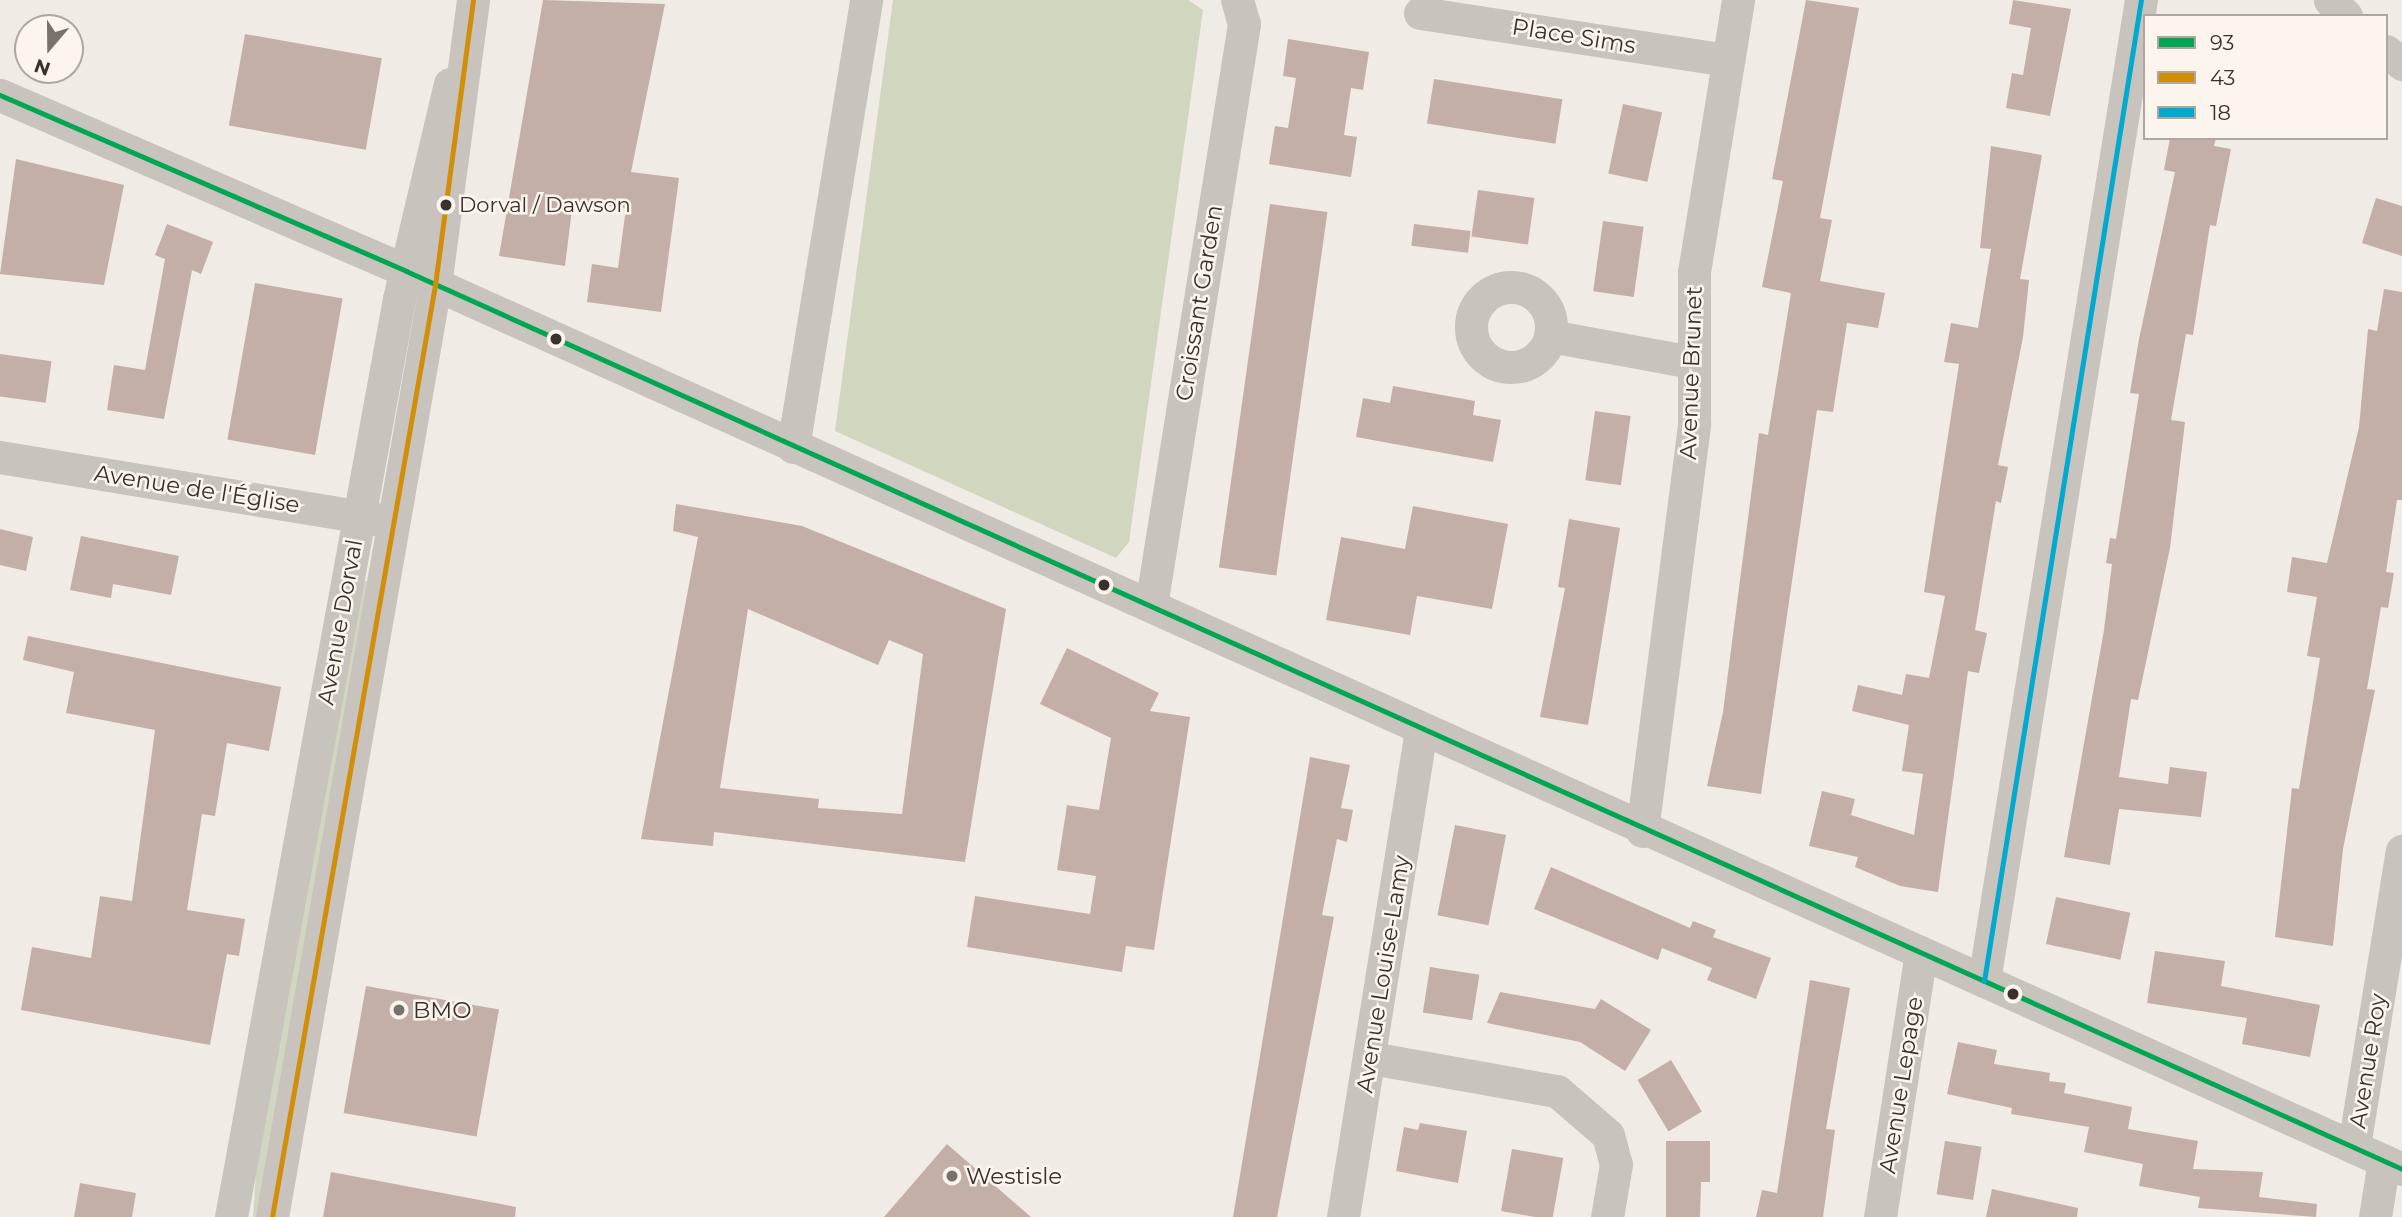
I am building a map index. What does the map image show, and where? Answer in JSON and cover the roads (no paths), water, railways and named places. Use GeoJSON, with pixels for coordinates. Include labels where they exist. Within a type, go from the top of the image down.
{"type":"FeatureCollection","features":[{"type":"Feature","properties":{"kind":"street","name":"Avenue Dorval"},"geometry":{"type":"LineString","coordinates":[[231,1217],[358,516],[461,125],[467,32],[473,0]]}},
{"type":"Feature","properties":{"kind":"street"},"geometry":{"type":"LineString","coordinates":[[793,447],[866,0]]}},
{"type":"Feature","properties":{"kind":"street","name":"Croissant Garden"},"geometry":{"type":"LineString","coordinates":[[1151,606],[1244,24],[1237,0]]}},
{"type":"Feature","properties":{"kind":"street","name":"Avenue Brunet"},"geometry":{"type":"LineString","coordinates":[[1642,831],[1694,423],[1693,272],[1738,0]]}},
{"type":"Feature","properties":{"kind":"street"},"geometry":{"type":"LineString","coordinates":[[1984,981],[2141,0]]}},
{"type":"Feature","properties":{"kind":"street"},"geometry":{"type":"LineString","coordinates":[[2330,0],[2344,14]]}},
{"type":"Feature","properties":{"kind":"street","name":"Place Sims"},"geometry":{"type":"LineString","coordinates":[[1420,13],[1728,60]]}},
{"type":"Feature","properties":{"kind":"street"},"geometry":{"type":"LineString","coordinates":[[2388,53],[2402,64]]}},
{"type":"Feature","properties":{"kind":"street"},"geometry":{"type":"LineString","coordinates":[[0,95],[420,278],[1151,606],[1642,831],[2393,1165]]}},
{"type":"Feature","properties":{"kind":"street","name":"Avenue Dorval"},"geometry":{"type":"LineString","coordinates":[[272,1217],[393,522],[420,278]]}},
{"type":"Feature","properties":{"kind":"street"},"geometry":{"type":"LineString","coordinates":[[1550,336],[1692,362]]}},
{"type":"Feature","properties":{"kind":"street","name":"Avenue de l'Église"},"geometry":{"type":"LineString","coordinates":[[0,457],[393,522]]}},
{"type":"Feature","properties":{"kind":"street","name":"Avenue Louise-Lamy"},"geometry":{"type":"LineString","coordinates":[[1343,1217],[1371,1058],[1421,730]]}},
{"type":"Feature","properties":{"kind":"street","name":"Avenue Roy"},"geometry":{"type":"LineString","coordinates":[[2354,1146],[2402,851]]}},
{"type":"Feature","properties":{"kind":"street","name":"Avenue Lepage"},"geometry":{"type":"LineString","coordinates":[[1880,1217],[1921,954]]}},
{"type":"Feature","properties":{"kind":"street"},"geometry":{"type":"LineString","coordinates":[[1371,1058],[1557,1091],[1608,1135],[1616,1164],[1607,1217]]}},
{"type":"Feature","properties":{"kind":"street","name":"Avenue Roy"},"geometry":{"type":"LineString","coordinates":[[2375,1217],[2393,1165]]}},
{"type":"Feature","properties":{"kind":"place","name":"Dorval / Dawson"},"geometry":{"type":"Point","coordinates":[446,205]}},
{"type":"Feature","properties":{"kind":"place","name":"BMO"},"geometry":{"type":"Point","coordinates":[399,1010]}},
{"type":"Feature","properties":{"kind":"place","name":"Westisle"},"geometry":{"type":"Point","coordinates":[952,1176]}}]}
